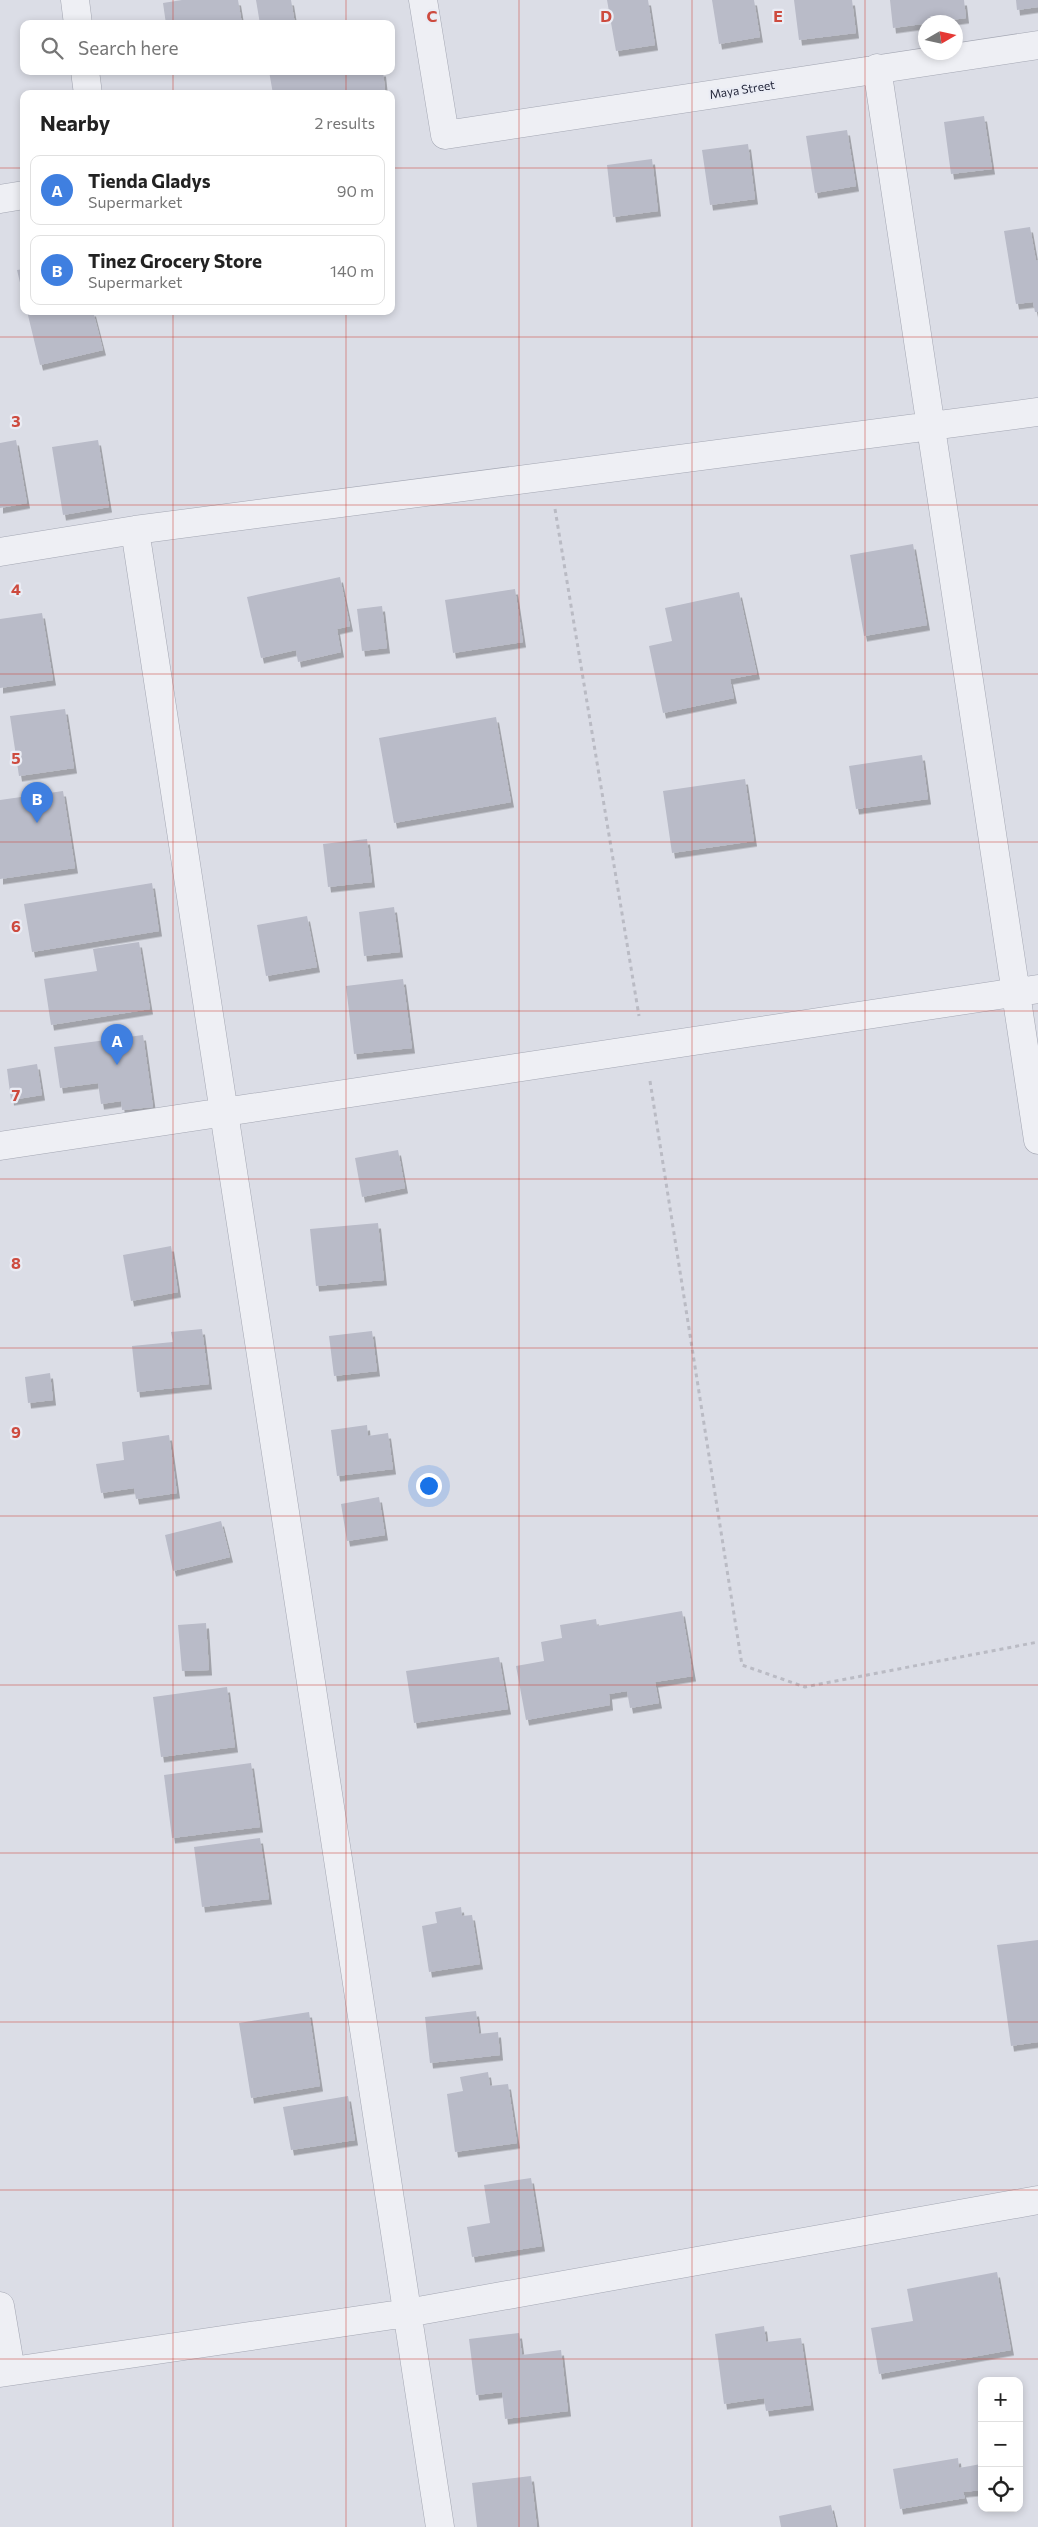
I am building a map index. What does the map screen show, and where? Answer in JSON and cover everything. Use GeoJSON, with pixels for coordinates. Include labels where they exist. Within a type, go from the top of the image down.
{"type":"FeatureCollection","features":[{"type":"Feature","properties":{"kind":"street"},"geometry":{"type":"LineString","coordinates":[[75,0],[78,20]]}},
{"type":"Feature","properties":{"kind":"street","name":"Maya Street"},"geometry":{"type":"LineString","coordinates":[[424,0],[445,135],[1038,45]]}},
{"type":"Feature","properties":{"kind":"street"},"geometry":{"type":"LineString","coordinates":[[877,68],[931,426],[1027,991],[1038,1140]]}},
{"type":"Feature","properties":{"kind":"street"},"geometry":{"type":"LineString","coordinates":[[86,75],[87,90]]}},
{"type":"Feature","properties":{"kind":"street"},"geometry":{"type":"LineString","coordinates":[[0,199],[20,196]]}},
{"type":"Feature","properties":{"kind":"street"},"geometry":{"type":"LineString","coordinates":[[0,552],[135,530],[1038,412]]}},
{"type":"Feature","properties":{"kind":"street"},"geometry":{"type":"LineString","coordinates":[[135,530],[440,2527]]}},
{"type":"Feature","properties":{"kind":"street"},"geometry":{"type":"LineString","coordinates":[[0,1146],[1027,991]]}},
{"type":"Feature","properties":{"kind":"street"},"geometry":{"type":"LineString","coordinates":[[0,2306],[5,2372],[407,2314],[1038,2200]]}},
{"type":"Feature","properties":{"kind":"path"},"geometry":{"type":"LineString","coordinates":[[550,476],[645,1048],[742,1665],[806,1687],[1038,1642]]}},
{"type":"Feature","properties":{"kind":"building"},"geometry":{"type":"Polygon","coordinates":[[[182,0],[238,0],[241,20],[165,20],[163,3],[182,0]]]}},
{"type":"Feature","properties":{"kind":"building"},"geometry":{"type":"Polygon","coordinates":[[[256,0],[291,0],[294,20],[259,20],[256,0]]]}},
{"type":"Feature","properties":{"kind":"building"},"geometry":{"type":"Polygon","coordinates":[[[607,0],[648,0],[655,45],[616,51],[607,0]]]}},
{"type":"Feature","properties":{"kind":"building"},"geometry":{"type":"Polygon","coordinates":[[[712,0],[754,0],[760,37],[719,44],[712,0]]]}},
{"type":"Feature","properties":{"kind":"building"},"geometry":{"type":"Polygon","coordinates":[[[794,0],[852,0],[856,33],[799,40],[794,0]]]}},
{"type":"Feature","properties":{"kind":"building"},"geometry":{"type":"Polygon","coordinates":[[[890,0],[964,0],[966,18],[963,18],[963,15],[918,15],[918,25],[893,28],[890,0]]]}},
{"type":"Feature","properties":{"kind":"building"},"geometry":{"type":"Polygon","coordinates":[[[1016,0],[1038,0],[1038,7],[1017,10],[1016,0]]]}},
{"type":"Feature","properties":{"kind":"building"},"geometry":{"type":"Polygon","coordinates":[[[270,75],[383,75],[385,90],[272,90],[270,75]]]}},
{"type":"Feature","properties":{"kind":"building"},"geometry":{"type":"Polygon","coordinates":[[[984,116],[992,169],[951,174],[944,122],[984,116]]]}},
{"type":"Feature","properties":{"kind":"building"},"geometry":{"type":"Polygon","coordinates":[[[847,130],[856,186],[815,193],[806,136],[847,130]]]}},
{"type":"Feature","properties":{"kind":"building"},"geometry":{"type":"Polygon","coordinates":[[[748,144],[755,199],[710,205],[702,150],[748,144]]]}},
{"type":"Feature","properties":{"kind":"building"},"geometry":{"type":"Polygon","coordinates":[[[652,159],[658,211],[613,217],[607,165],[652,159]]]}},
{"type":"Feature","properties":{"kind":"building"},"geometry":{"type":"Polygon","coordinates":[[[1030,227],[1036,261],[1038,260],[1038,312],[1035,312],[1033,302],[1016,304],[1004,231],[1030,227]]]}},
{"type":"Feature","properties":{"kind":"building"},"geometry":{"type":"Polygon","coordinates":[[[17,270],[20,270],[20,282],[17,270]]]}},
{"type":"Feature","properties":{"kind":"building"},"geometry":{"type":"Polygon","coordinates":[[[28,315],[94,315],[103,350],[40,365],[28,315]]]}},
{"type":"Feature","properties":{"kind":"building"},"geometry":{"type":"Polygon","coordinates":[[[16,440],[27,503],[0,508],[0,443],[16,440]]]}},
{"type":"Feature","properties":{"kind":"building"},"geometry":{"type":"Polygon","coordinates":[[[98,440],[109,507],[63,515],[52,447],[98,440]]]}},
{"type":"Feature","properties":{"kind":"building"},"geometry":{"type":"Polygon","coordinates":[[[913,544],[927,625],[864,636],[850,555],[913,544]]]}},
{"type":"Feature","properties":{"kind":"building"},"geometry":{"type":"Polygon","coordinates":[[[340,577],[350,626],[337,629],[341,652],[298,662],[296,650],[261,658],[247,597],[340,577]]]}},
{"type":"Feature","properties":{"kind":"building"},"geometry":{"type":"Polygon","coordinates":[[[515,589],[523,642],[453,653],[445,600],[515,589]]]}},
{"type":"Feature","properties":{"kind":"building"},"geometry":{"type":"Polygon","coordinates":[[[739,592],[757,674],[730,679],[734,698],[663,713],[649,646],[672,641],[665,608],[739,592]]]}},
{"type":"Feature","properties":{"kind":"building"},"geometry":{"type":"Polygon","coordinates":[[[382,606],[387,648],[362,651],[357,609],[382,606]]]}},
{"type":"Feature","properties":{"kind":"building"},"geometry":{"type":"Polygon","coordinates":[[[42,613],[53,680],[0,688],[0,619],[42,613]]]}},
{"type":"Feature","properties":{"kind":"building"},"geometry":{"type":"Polygon","coordinates":[[[65,709],[74,768],[19,776],[10,716],[65,709]]]}},
{"type":"Feature","properties":{"kind":"building"},"geometry":{"type":"Polygon","coordinates":[[[496,717],[511,802],[394,823],[379,738],[496,717]]]}},
{"type":"Feature","properties":{"kind":"building"},"geometry":{"type":"Polygon","coordinates":[[[922,755],[928,799],[856,809],[849,766],[922,755]]]}},
{"type":"Feature","properties":{"kind":"building"},"geometry":{"type":"Polygon","coordinates":[[[745,779],[754,841],[672,853],[663,791],[745,779]]]}},
{"type":"Feature","properties":{"kind":"building"},"geometry":{"type":"Polygon","coordinates":[[[63,791],[75,868],[0,879],[0,800],[63,791]]]}},
{"type":"Feature","properties":{"kind":"building"},"geometry":{"type":"Polygon","coordinates":[[[367,839],[372,882],[328,887],[323,844],[367,839]]]}},
{"type":"Feature","properties":{"kind":"building"},"geometry":{"type":"Polygon","coordinates":[[[152,883],[159,931],[32,952],[24,904],[152,883]]]}},
{"type":"Feature","properties":{"kind":"building"},"geometry":{"type":"Polygon","coordinates":[[[394,907],[400,952],[364,956],[359,912],[394,907]]]}},
{"type":"Feature","properties":{"kind":"building"},"geometry":{"type":"Polygon","coordinates":[[[307,916],[317,967],[266,976],[257,925],[307,916]]]}},
{"type":"Feature","properties":{"kind":"building"},"geometry":{"type":"Polygon","coordinates":[[[139,942],[150,1009],[51,1025],[44,979],[97,971],[93,949],[139,942]]]}},
{"type":"Feature","properties":{"kind":"building"},"geometry":{"type":"Polygon","coordinates":[[[403,979],[412,1048],[354,1054],[346,986],[403,979]]]}},
{"type":"Feature","properties":{"kind":"building"},"geometry":{"type":"Polygon","coordinates":[[[143,1035],[153,1107],[122,1110],[121,1101],[101,1104],[98,1083],[60,1088],[54,1047],[143,1035]]]}},
{"type":"Feature","properties":{"kind":"building"},"geometry":{"type":"Polygon","coordinates":[[[37,1064],[42,1095],[11,1100],[7,1069],[37,1064]]]}},
{"type":"Feature","properties":{"kind":"building"},"geometry":{"type":"Polygon","coordinates":[[[398,1150],[405,1188],[362,1197],[355,1158],[398,1150]]]}},
{"type":"Feature","properties":{"kind":"building"},"geometry":{"type":"Polygon","coordinates":[[[378,1223],[384,1280],[316,1286],[310,1229],[378,1223]]]}},
{"type":"Feature","properties":{"kind":"building"},"geometry":{"type":"Polygon","coordinates":[[[171,1246],[178,1292],[131,1301],[123,1255],[171,1246]]]}},
{"type":"Feature","properties":{"kind":"building"},"geometry":{"type":"Polygon","coordinates":[[[202,1329],[209,1384],[137,1392],[132,1346],[173,1342],[171,1332],[202,1329]]]}},
{"type":"Feature","properties":{"kind":"building"},"geometry":{"type":"Polygon","coordinates":[[[372,1331],[377,1371],[334,1376],[329,1336],[372,1331]]]}},
{"type":"Feature","properties":{"kind":"building"},"geometry":{"type":"Polygon","coordinates":[[[50,1373],[53,1400],[28,1403],[25,1377],[50,1373]]]}},
{"type":"Feature","properties":{"kind":"building"},"geometry":{"type":"Polygon","coordinates":[[[367,1425],[368,1436],[388,1433],[393,1469],[337,1476],[331,1430],[367,1425]]]}},
{"type":"Feature","properties":{"kind":"building"},"geometry":{"type":"Polygon","coordinates":[[[169,1435],[177,1493],[136,1499],[134,1488],[101,1493],[96,1464],[124,1460],[122,1442],[169,1435]]]}},
{"type":"Feature","properties":{"kind":"building"},"geometry":{"type":"Polygon","coordinates":[[[379,1497],[385,1535],[347,1541],[341,1504],[379,1497]]]}},
{"type":"Feature","properties":{"kind":"building"},"geometry":{"type":"Polygon","coordinates":[[[221,1521],[230,1557],[173,1571],[165,1535],[221,1521]]]}},
{"type":"Feature","properties":{"kind":"building"},"geometry":{"type":"Polygon","coordinates":[[[682,1611],[693,1676],[655,1682],[659,1703],[630,1708],[627,1691],[609,1694],[610,1705],[526,1720],[516,1666],[544,1661],[541,1642],[562,1638],[560,1625],[596,1619],[597,1626],[682,1611]]]}},
{"type":"Feature","properties":{"kind":"building"},"geometry":{"type":"Polygon","coordinates":[[[206,1623],[209,1670],[182,1671],[178,1625],[206,1623]]]}},
{"type":"Feature","properties":{"kind":"building"},"geometry":{"type":"Polygon","coordinates":[[[499,1657],[508,1709],[414,1723],[406,1671],[499,1657]]]}},
{"type":"Feature","properties":{"kind":"building"},"geometry":{"type":"Polygon","coordinates":[[[227,1687],[235,1747],[161,1757],[153,1697],[227,1687]]]}},
{"type":"Feature","properties":{"kind":"building"},"geometry":{"type":"Polygon","coordinates":[[[251,1763],[260,1827],[172,1838],[164,1775],[251,1763]]]}},
{"type":"Feature","properties":{"kind":"building"},"geometry":{"type":"Polygon","coordinates":[[[260,1838],[269,1899],[202,1907],[194,1847],[260,1838]]]}},
{"type":"Feature","properties":{"kind":"building"},"geometry":{"type":"Polygon","coordinates":[[[461,1907],[462,1916],[472,1915],[480,1964],[429,1972],[422,1926],[437,1923],[435,1912],[461,1907]]]}},
{"type":"Feature","properties":{"kind":"building"},"geometry":{"type":"Polygon","coordinates":[[[1038,1940],[1038,2042],[1011,2046],[997,1945],[1038,1940]]]}},
{"type":"Feature","properties":{"kind":"building"},"geometry":{"type":"Polygon","coordinates":[[[476,2011],[479,2034],[498,2032],[500,2055],[430,2063],[425,2017],[476,2011]]]}},
{"type":"Feature","properties":{"kind":"building"},"geometry":{"type":"Polygon","coordinates":[[[309,2012],[320,2086],[251,2098],[239,2023],[309,2012]]]}},
{"type":"Feature","properties":{"kind":"building"},"geometry":{"type":"Polygon","coordinates":[[[488,2072],[490,2086],[508,2084],[517,2143],[455,2152],[447,2094],[463,2091],[460,2077],[488,2072]]]}},
{"type":"Feature","properties":{"kind":"building"},"geometry":{"type":"Polygon","coordinates":[[[348,2096],[355,2140],[291,2150],[283,2107],[348,2096]]]}},
{"type":"Feature","properties":{"kind":"building"},"geometry":{"type":"Polygon","coordinates":[[[531,2178],[542,2246],[472,2257],[467,2227],[490,2223],[484,2185],[531,2178]]]}},
{"type":"Feature","properties":{"kind":"building"},"geometry":{"type":"Polygon","coordinates":[[[997,2272],[1011,2350],[879,2374],[871,2328],[913,2321],[907,2289],[997,2272]]]}},
{"type":"Feature","properties":{"kind":"building"},"geometry":{"type":"Polygon","coordinates":[[[764,2326],[766,2342],[801,2338],[811,2405],[766,2411],[764,2398],[724,2404],[715,2334],[764,2326]]]}},
{"type":"Feature","properties":{"kind":"building"},"geometry":{"type":"Polygon","coordinates":[[[519,2333],[522,2355],[561,2350],[568,2411],[505,2419],[502,2392],[476,2395],[469,2339],[519,2333]]]}},
{"type":"Feature","properties":{"kind":"building"},"geometry":{"type":"Polygon","coordinates":[[[958,2458],[959,2468],[978,2465],[978,2490],[963,2492],[965,2498],[900,2509],[893,2469],[958,2458]]]}},
{"type":"Feature","properties":{"kind":"building"},"geometry":{"type":"Polygon","coordinates":[[[531,2476],[537,2527],[477,2527],[472,2483],[531,2476]]]}},
{"type":"Feature","properties":{"kind":"building"},"geometry":{"type":"Polygon","coordinates":[[[831,2505],[836,2527],[781,2527],[779,2516],[831,2505]]]}},
{"type":"Feature","properties":{"kind":"place","name":"Tinez Grocery Store"},"geometry":{"type":"Point","coordinates":[37,823]}},
{"type":"Feature","properties":{"kind":"place","name":"Tienda Gladys"},"geometry":{"type":"Point","coordinates":[117,1065]}}]}
